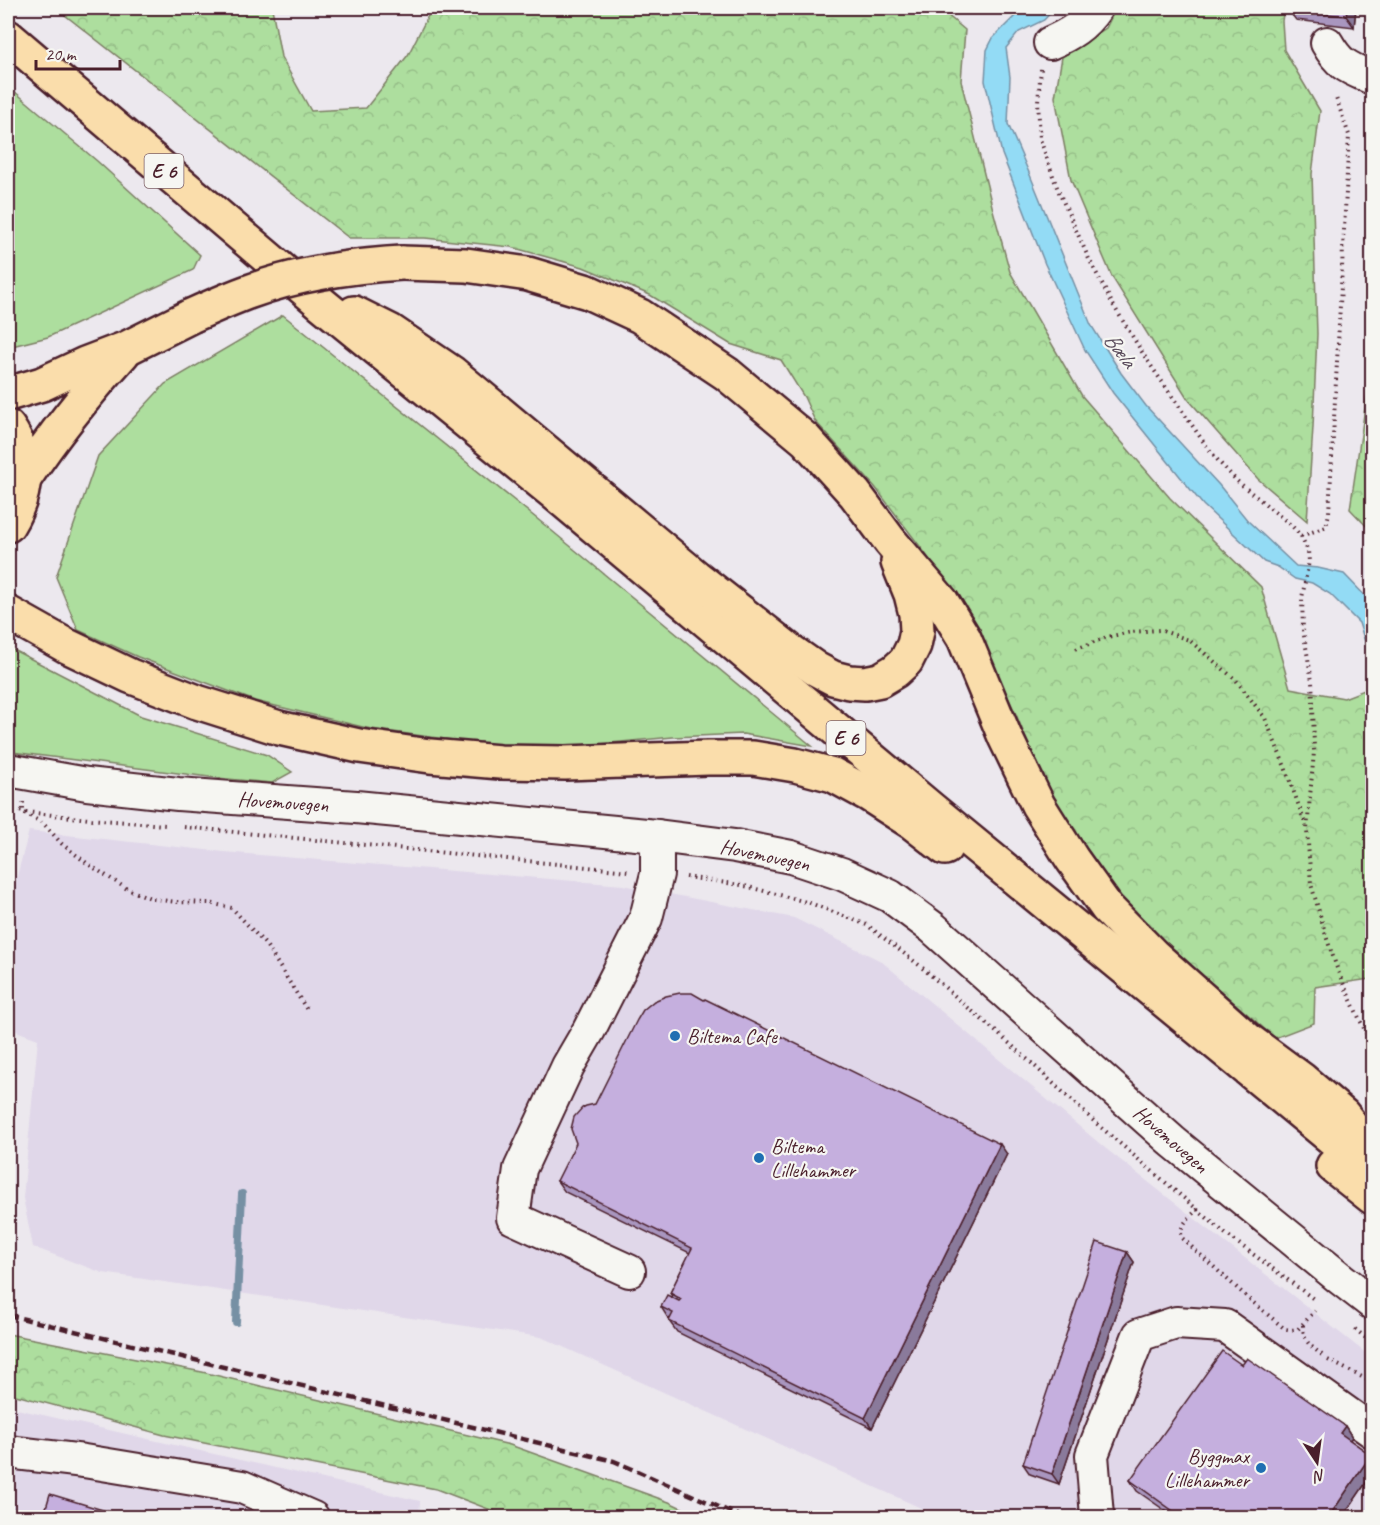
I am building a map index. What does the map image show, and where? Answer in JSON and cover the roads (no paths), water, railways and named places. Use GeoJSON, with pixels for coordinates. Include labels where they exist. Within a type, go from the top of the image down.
{"type":"FeatureCollection","features":[{"type":"Feature","properties":{"kind":"main road","name":"E 6"},"geometry":{"type":"LineString","coordinates":[[8,37],[322,304],[553,492],[940,816],[1372,1171]]}},
{"type":"Feature","properties":{"kind":"main road"},"geometry":{"type":"LineString","coordinates":[[8,394],[42,384],[127,348],[191,315],[251,291],[325,271],[367,265],[402,263],[466,265],[528,274],[588,292],[640,316],[727,374],[806,440],[855,495],[890,541],[942,602],[964,638],[1005,737],[1038,805],[1072,859],[1107,908],[1153,955],[1248,1040],[1301,1079],[1343,1115],[1372,1152]]}},
{"type":"Feature","properties":{"kind":"main road"},"geometry":{"type":"LineString","coordinates":[[322,304],[343,308],[390,331],[452,373],[696,577],[789,650],[833,678],[865,683],[880,680],[906,661],[914,645],[917,631],[916,614],[911,594],[890,541]]}},
{"type":"Feature","properties":{"kind":"main road"},"geometry":{"type":"LineString","coordinates":[[24,479],[50,440],[92,387],[127,348]]}},
{"type":"Feature","properties":{"kind":"main road"},"geometry":{"type":"LineString","coordinates":[[8,427],[20,449],[24,479],[16,512],[8,525]]}},
{"type":"Feature","properties":{"kind":"main road"},"geometry":{"type":"LineString","coordinates":[[8,613],[65,645],[130,676],[185,698],[279,728],[359,746],[430,756],[500,762],[565,763],[753,758],[795,765],[833,776],[868,794],[913,823],[1061,941],[1372,1197]]}},
{"type":"Feature","properties":{"kind":"street"},"geometry":{"type":"LineString","coordinates":[[1050,43],[1071,33],[1096,8]]}},
{"type":"Feature","properties":{"kind":"street"},"geometry":{"type":"LineString","coordinates":[[1327,43],[1340,62],[1364,74]]}},
{"type":"Feature","properties":{"kind":"street","name":"Hovemovegen"},"geometry":{"type":"LineString","coordinates":[[15,772],[87,784],[178,794],[356,807],[657,836],[735,846],[791,857],[842,874],[890,896],[933,928],[1173,1142],[1372,1303]]}},
{"type":"Feature","properties":{"kind":"street"},"geometry":{"type":"LineString","coordinates":[[629,1271],[513,1218],[520,1169],[568,1066],[646,918],[657,874],[657,836]]}},
{"type":"Feature","properties":{"kind":"street"},"geometry":{"type":"LineString","coordinates":[[1099,1518],[1092,1455],[1139,1335],[1176,1323],[1225,1326],[1372,1431]]}},
{"type":"Feature","properties":{"kind":"street"},"geometry":{"type":"LineString","coordinates":[[8,1452],[95,1462],[242,1487],[313,1518]]}},
{"type":"Feature","properties":{"kind":"water"},"geometry":{"type":"Polygon","coordinates":[[[1023,8],[1055,8],[1044,20],[1019,32],[1006,48],[1010,77],[1008,124],[1091,325],[1121,373],[1146,406],[1219,485],[1248,521],[1296,566],[1344,574],[1372,603],[1372,657],[1359,623],[1330,594],[1312,583],[1295,579],[1278,567],[1264,562],[1203,505],[1113,393],[1085,350],[1045,264],[1002,154],[985,81],[987,50],[993,38],[1023,8]]]}},
{"type":"Feature","properties":{"kind":"waterway"},"geometry":{"type":"LineString","coordinates":[[236,1322],[242,1194]]}},
{"type":"Feature","properties":{"kind":"railway"},"geometry":{"type":"LineString","coordinates":[[8,1315],[614,1461],[744,1518]]}},
{"type":"Feature","properties":{"kind":"place","name":"Biltema Cafe"},"geometry":{"type":"Point","coordinates":[675,1036]}},
{"type":"Feature","properties":{"kind":"place","name":"Biltema Lillehammer"},"geometry":{"type":"Point","coordinates":[759,1158]}},
{"type":"Feature","properties":{"kind":"place","name":"Byggmax Lillehammer"},"geometry":{"type":"Point","coordinates":[1261,1468]}},
{"type":"Feature","properties":{"kind":"water label","name":"Bæla"},"geometry":{"type":"Point","coordinates":[1120,350]}}]}
